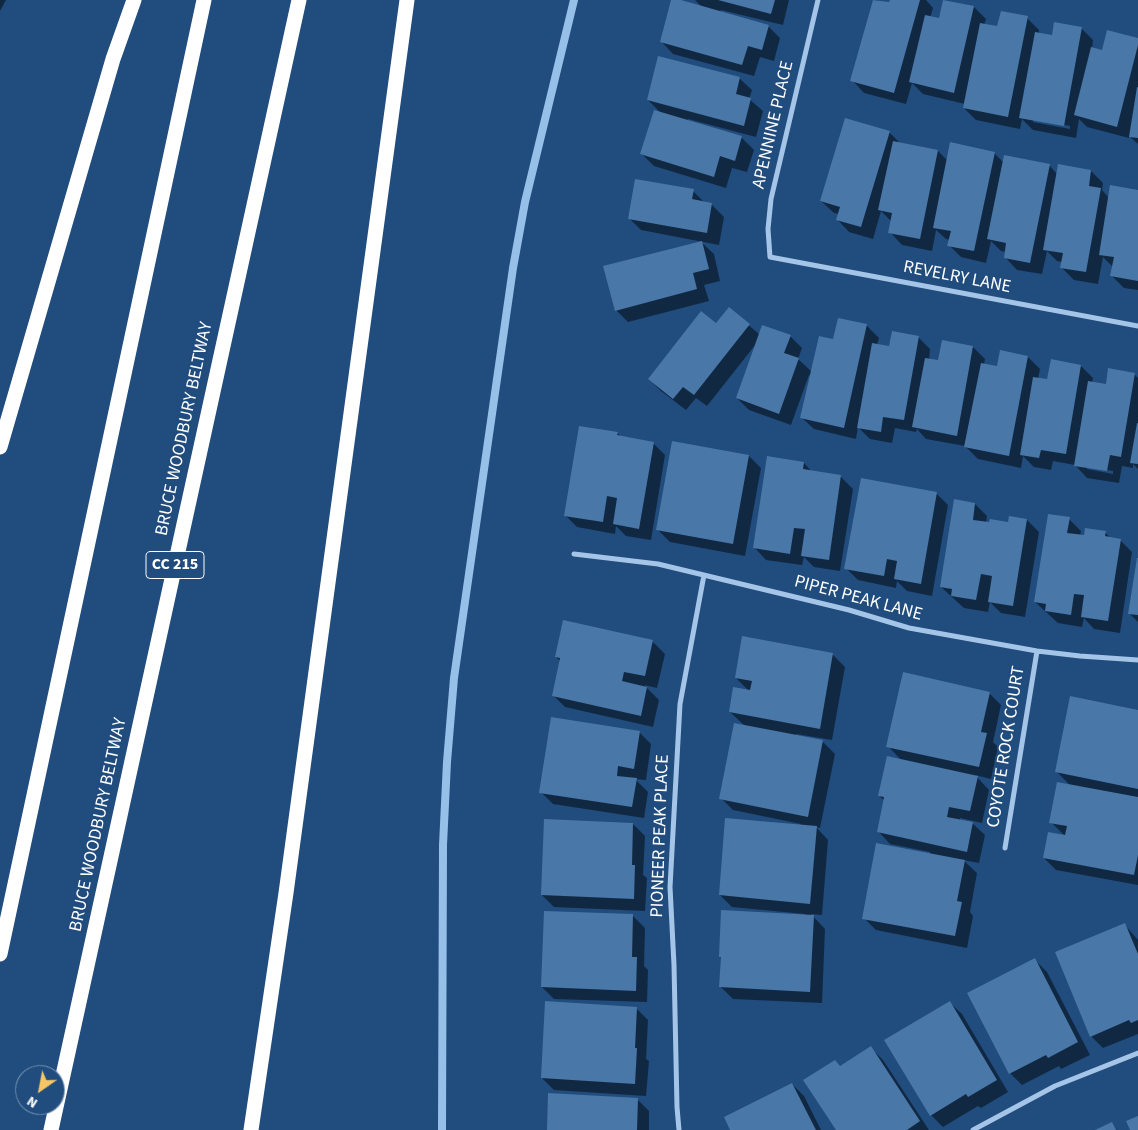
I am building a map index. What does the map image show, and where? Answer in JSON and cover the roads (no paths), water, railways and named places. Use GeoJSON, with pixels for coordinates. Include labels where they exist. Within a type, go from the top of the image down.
{"type":"FeatureCollection","features":[{"type":"Feature","properties":{"kind":"highway"},"geometry":{"type":"LineString","coordinates":[[0,447],[113,59],[134,0]]}},
{"type":"Feature","properties":{"kind":"highway"},"geometry":{"type":"LineString","coordinates":[[0,954],[204,0]]}},
{"type":"Feature","properties":{"kind":"highway","name":"BRUCE WOODBURY BELTWAY"},"geometry":{"type":"LineString","coordinates":[[51,1130],[299,0]]}},
{"type":"Feature","properties":{"kind":"highway"},"geometry":{"type":"LineString","coordinates":[[251,1130],[287,883],[407,0]]}},
{"type":"Feature","properties":{"kind":"street","name":"APENNINE PLACE"},"geometry":{"type":"LineString","coordinates":[[770,257],[768,229],[771,199],[818,0]]}},
{"type":"Feature","properties":{"kind":"street","name":"REVELRY LANE"},"geometry":{"type":"LineString","coordinates":[[770,257],[1138,326]]}},
{"type":"Feature","properties":{"kind":"street","name":"PIPER PEAK LANE"},"geometry":{"type":"LineString","coordinates":[[574,554],[658,564],[849,610],[909,628],[1037,651],[1138,660]]}},
{"type":"Feature","properties":{"kind":"street","name":"PIONEER PEAK PLACE"},"geometry":{"type":"LineString","coordinates":[[679,1130],[670,887],[680,704],[704,575]]}},
{"type":"Feature","properties":{"kind":"street","name":"COYOTE ROCK COURT"},"geometry":{"type":"LineString","coordinates":[[1005,848],[1037,651]]}},
{"type":"Feature","properties":{"kind":"street"},"geometry":{"type":"LineString","coordinates":[[973,1130],[1055,1086],[1138,1053]]}},
{"type":"Feature","properties":{"kind":"waterway"},"geometry":{"type":"LineString","coordinates":[[442,1130],[443,845],[454,678],[513,268],[525,202],[574,0]]}}]}
